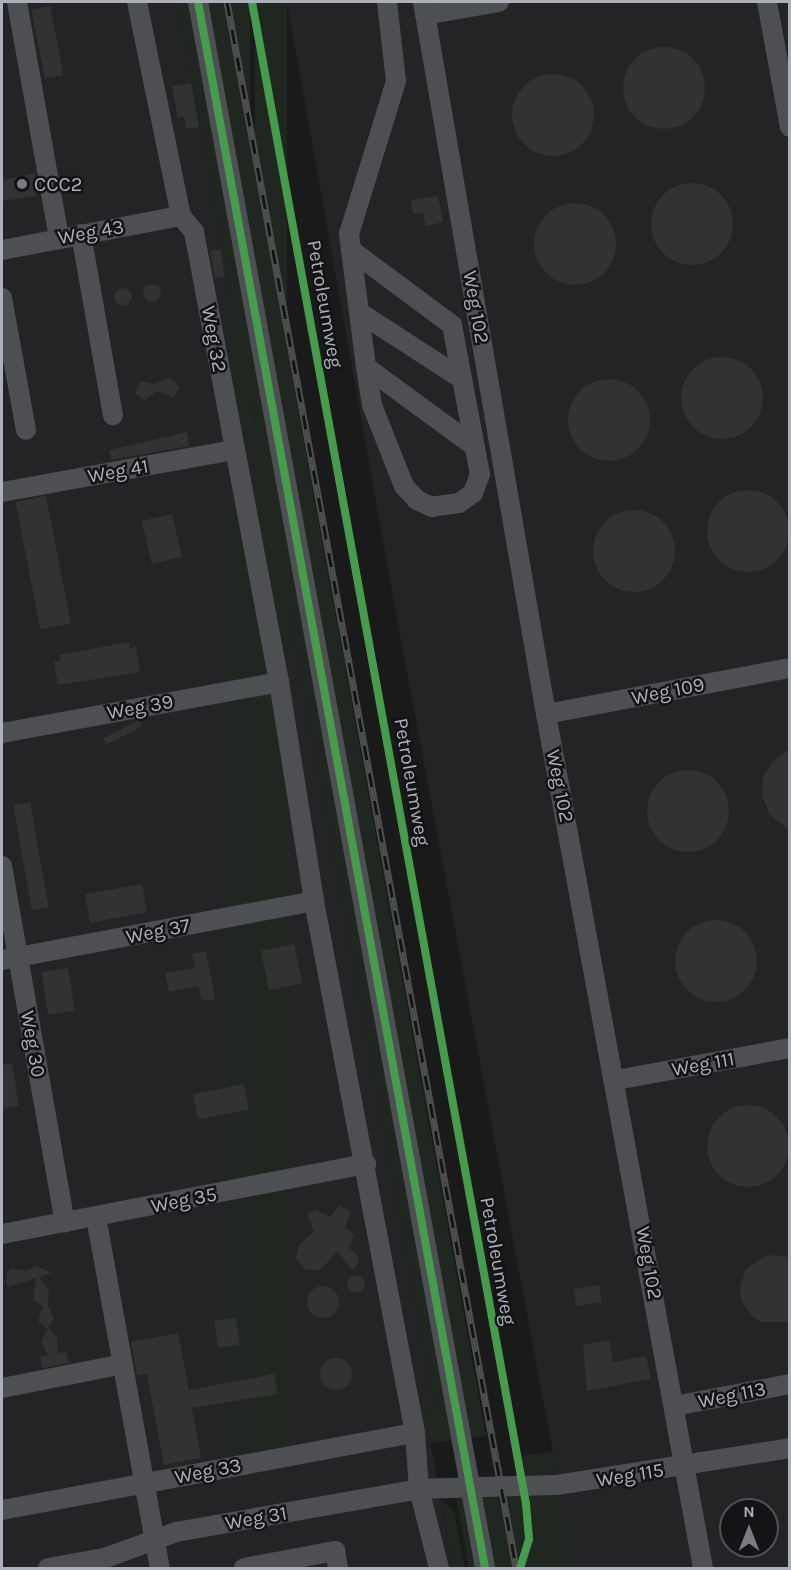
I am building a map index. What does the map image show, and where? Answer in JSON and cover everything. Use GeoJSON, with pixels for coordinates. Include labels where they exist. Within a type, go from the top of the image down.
{"type":"FeatureCollection","features":[{"type":"Feature","properties":{"kind":"street"},"geometry":{"type":"LineString","coordinates":[[17,2],[59,238]]}},
{"type":"Feature","properties":{"kind":"street","name":"Weg 32"},"geometry":{"type":"LineString","coordinates":[[137,2],[181,216],[194,232],[279,682],[314,901],[366,1164],[415,1433],[419,1489],[439,1569]]}},
{"type":"Feature","properties":{"kind":"street"},"geometry":{"type":"LineString","coordinates":[[198,2],[485,1569]]}},
{"type":"Feature","properties":{"kind":"street"},"geometry":{"type":"LineString","coordinates":[[351,250],[448,320],[480,474],[473,493],[450,506],[432,507],[417,500],[399,476],[372,405],[366,367],[362,314],[351,250],[351,221],[396,81],[387,2]]}},
{"type":"Feature","properties":{"kind":"street"},"geometry":{"type":"LineString","coordinates":[[424,8],[499,2]]}},
{"type":"Feature","properties":{"kind":"street"},"geometry":{"type":"LineString","coordinates":[[767,2],[786,89],[789,127]]}},
{"type":"Feature","properties":{"kind":"street","name":"Weg 102"},"geometry":{"type":"LineString","coordinates":[[424,8],[546,714],[616,1080],[703,1569]]}},
{"type":"Feature","properties":{"kind":"street","name":"Weg 43"},"geometry":{"type":"LineString","coordinates":[[2,250],[181,216]]}},
{"type":"Feature","properties":{"kind":"street"},"geometry":{"type":"LineString","coordinates":[[81,234],[113,415]]}},
{"type":"Feature","properties":{"kind":"street"},"geometry":{"type":"LineString","coordinates":[[2,298],[26,430]]}},
{"type":"Feature","properties":{"kind":"street"},"geometry":{"type":"LineString","coordinates":[[362,314],[462,379]]}},
{"type":"Feature","properties":{"kind":"street"},"geometry":{"type":"LineString","coordinates":[[366,367],[474,446]]}},
{"type":"Feature","properties":{"kind":"street","name":"Weg 41"},"geometry":{"type":"LineString","coordinates":[[2,492],[234,450]]}},
{"type":"Feature","properties":{"kind":"street","name":"Weg 109"},"geometry":{"type":"LineString","coordinates":[[546,714],[789,668]]}},
{"type":"Feature","properties":{"kind":"street","name":"Weg 39"},"geometry":{"type":"LineString","coordinates":[[2,733],[279,682]]}},
{"type":"Feature","properties":{"kind":"street","name":"Weg 30"},"geometry":{"type":"LineString","coordinates":[[2,866],[10,959],[65,1222]]}},
{"type":"Feature","properties":{"kind":"street","name":"Weg 37"},"geometry":{"type":"LineString","coordinates":[[10,959],[314,901]]}},
{"type":"Feature","properties":{"kind":"street","name":"Weg 111"},"geometry":{"type":"LineString","coordinates":[[616,1080],[789,1048]]}},
{"type":"Feature","properties":{"kind":"street","name":"Weg 35"},"geometry":{"type":"LineString","coordinates":[[2,1234],[366,1164]]}},
{"type":"Feature","properties":{"kind":"street"},"geometry":{"type":"LineString","coordinates":[[96,1216],[160,1569]]}},
{"type":"Feature","properties":{"kind":"street"},"geometry":{"type":"LineString","coordinates":[[2,1388],[123,1364]]}},
{"type":"Feature","properties":{"kind":"street","name":"Weg 113"},"geometry":{"type":"LineString","coordinates":[[674,1406],[789,1384]]}},
{"type":"Feature","properties":{"kind":"street","name":"Weg 33"},"geometry":{"type":"LineString","coordinates":[[2,1510],[415,1433]]}},
{"type":"Feature","properties":{"kind":"street","name":"Weg 115"},"geometry":{"type":"LineString","coordinates":[[469,1488],[557,1485],[685,1467],[789,1448]]}},
{"type":"Feature","properties":{"kind":"street","name":"Weg 31"},"geometry":{"type":"LineString","coordinates":[[48,1569],[105,1557],[176,1532],[419,1489],[469,1488]]}},
{"type":"Feature","properties":{"kind":"street"},"geometry":{"type":"LineString","coordinates":[[244,1569],[335,1551],[338,1569]]}},
{"type":"Feature","properties":{"kind":"shaded area"},"geometry":{"type":"Polygon","coordinates":[[[2,2],[178,2],[435,1408],[424,1411],[437,1478],[557,1474],[397,619],[287,2],[789,2],[789,1568],[572,1568],[561,1495],[440,1497],[453,1568],[2,1568],[2,2]]]}},
{"type":"Feature","properties":{"kind":"shaded area"},"geometry":{"type":"Polygon","coordinates":[[[178,2],[191,2],[454,1440],[430,1443],[424,1411],[435,1407],[178,2]]]}},
{"type":"Feature","properties":{"kind":"shaded area"},"geometry":{"type":"Polygon","coordinates":[[[206,2],[223,2],[486,1436],[466,1438],[206,2]]]}},
{"type":"Feature","properties":{"kind":"shaded area"},"geometry":{"type":"Polygon","coordinates":[[[232,2],[250,2],[250,1459],[232,1459],[232,2]]]}},
{"type":"Feature","properties":{"kind":"shaded area"},"geometry":{"type":"Polygon","coordinates":[[[255,2],[287,2],[287,1456],[255,1456],[255,2]]]}},
{"type":"Feature","properties":{"kind":"shaded area"},"geometry":{"type":"Polygon","coordinates":[[[553,1452],[557,1474],[525,1476],[520,1456],[553,1452]]]}},
{"type":"Feature","properties":{"kind":"shaded area"},"geometry":{"type":"Polygon","coordinates":[[[561,1493],[574,1568],[524,1568],[532,1536],[527,1494],[561,1493]]]}},
{"type":"Feature","properties":{"kind":"shaded area"},"geometry":{"type":"Polygon","coordinates":[[[521,1494],[526,1533],[517,1560],[503,1495],[521,1494]]]}},
{"type":"Feature","properties":{"kind":"shaded area"},"geometry":{"type":"Polygon","coordinates":[[[497,1495],[514,1568],[490,1568],[477,1496],[497,1495]]]}},
{"type":"Feature","properties":{"kind":"shaded area"},"geometry":{"type":"Polygon","coordinates":[[[464,1496],[476,1568],[469,1568],[456,1497],[464,1496]]]}},
{"type":"Feature","properties":{"kind":"shaded area"},"geometry":{"type":"Polygon","coordinates":[[[441,1500],[454,1511],[465,1568],[453,1568],[441,1500]]]}},
{"type":"Feature","properties":{"kind":"building"},"geometry":{"type":"Polygon","coordinates":[[[50,6],[63,75],[45,78],[31,10],[50,6]]]}},
{"type":"Feature","properties":{"kind":"building"},"geometry":{"type":"Polygon","coordinates":[[[664,47],[680,50],[693,59],[702,72],[705,88],[702,104],[693,117],[680,126],[664,129],[648,126],[635,117],[626,104],[623,88],[626,72],[635,59],[648,50],[664,47]]]}},
{"type":"Feature","properties":{"kind":"building"},"geometry":{"type":"Polygon","coordinates":[[[553,74],[569,77],[582,86],[591,99],[594,115],[591,131],[582,144],[569,153],[553,156],[537,153],[524,144],[515,131],[512,115],[515,99],[524,86],[537,77],[553,74]]]}},
{"type":"Feature","properties":{"kind":"building"},"geometry":{"type":"Polygon","coordinates":[[[191,83],[199,127],[186,129],[184,117],[178,118],[172,86],[191,83]]]}},
{"type":"Feature","properties":{"kind":"building","name":"CCC2"},"geometry":{"type":"Polygon","coordinates":[[[35,173],[36,196],[2,201],[2,180],[35,173]]]}},
{"type":"Feature","properties":{"kind":"building"},"geometry":{"type":"Polygon","coordinates":[[[692,183],[708,186],[721,195],[730,208],[733,224],[730,240],[721,253],[708,262],[692,265],[676,262],[663,253],[654,240],[651,224],[654,208],[663,195],[676,186],[692,183]]]}},
{"type":"Feature","properties":{"kind":"building"},"geometry":{"type":"Polygon","coordinates":[[[438,196],[443,222],[426,226],[423,212],[413,214],[411,200],[438,196]]]}},
{"type":"Feature","properties":{"kind":"building"},"geometry":{"type":"Polygon","coordinates":[[[575,203],[591,206],[604,215],[613,228],[616,244],[613,260],[604,273],[591,282],[575,285],[559,282],[546,273],[537,260],[534,244],[537,228],[546,215],[559,206],[575,203]]]}},
{"type":"Feature","properties":{"kind":"building"},"geometry":{"type":"Polygon","coordinates":[[[220,249],[225,277],[215,278],[210,251],[220,249]]]}},
{"type":"Feature","properties":{"kind":"building"},"geometry":{"type":"Polygon","coordinates":[[[148,284],[156,284],[161,289],[159,300],[148,302],[143,297],[143,289],[148,284]]]}},
{"type":"Feature","properties":{"kind":"building"},"geometry":{"type":"Polygon","coordinates":[[[123,288],[129,291],[132,297],[129,303],[123,306],[117,303],[114,297],[117,291],[123,288]]]}},
{"type":"Feature","properties":{"kind":"building"},"geometry":{"type":"Polygon","coordinates":[[[722,357],[738,360],[751,369],[760,382],[763,398],[760,414],[751,427],[738,436],[722,439],[706,436],[693,427],[684,414],[681,398],[684,382],[693,369],[706,360],[722,357]]]}},
{"type":"Feature","properties":{"kind":"building"},"geometry":{"type":"Polygon","coordinates":[[[170,377],[180,387],[173,397],[157,391],[145,400],[135,394],[140,381],[155,384],[170,377]]]}},
{"type":"Feature","properties":{"kind":"building"},"geometry":{"type":"Polygon","coordinates":[[[609,379],[625,382],[638,391],[647,404],[650,420],[647,436],[638,449],[625,458],[609,461],[593,458],[580,449],[571,436],[568,420],[571,404],[580,391],[593,382],[609,379]]]}},
{"type":"Feature","properties":{"kind":"building"},"geometry":{"type":"Polygon","coordinates":[[[187,432],[189,446],[111,460],[109,450],[187,432]]]}},
{"type":"Feature","properties":{"kind":"building"},"geometry":{"type":"Polygon","coordinates":[[[748,490],[764,493],[777,502],[786,515],[789,531],[786,547],[777,560],[764,569],[748,572],[732,569],[719,560],[710,547],[707,531],[710,515],[719,502],[732,493],[748,490]]]}},
{"type":"Feature","properties":{"kind":"building"},"geometry":{"type":"Polygon","coordinates":[[[46,496],[71,624],[40,630],[16,502],[46,496]]]}},
{"type":"Feature","properties":{"kind":"building"},"geometry":{"type":"Polygon","coordinates":[[[634,510],[650,513],[663,522],[672,535],[675,551],[672,567],[663,580],[650,589],[634,592],[618,589],[605,580],[596,567],[593,551],[596,535],[605,522],[618,513],[634,510]]]}},
{"type":"Feature","properties":{"kind":"building"},"geometry":{"type":"Polygon","coordinates":[[[172,514],[182,557],[152,564],[142,521],[172,514]]]}},
{"type":"Feature","properties":{"kind":"building"},"geometry":{"type":"Polygon","coordinates":[[[129,642],[130,648],[136,647],[140,672],[58,685],[54,662],[60,661],[59,655],[129,642]]]}},
{"type":"Feature","properties":{"kind":"building"},"geometry":{"type":"Polygon","coordinates":[[[139,720],[142,726],[107,744],[103,738],[139,720]]]}},
{"type":"Feature","properties":{"kind":"building"},"geometry":{"type":"Polygon","coordinates":[[[789,749],[789,830],[770,815],[762,796],[763,777],[773,761],[789,749]]]}},
{"type":"Feature","properties":{"kind":"building"},"geometry":{"type":"Polygon","coordinates":[[[688,770],[704,773],[717,782],[726,795],[729,811],[726,827],[717,840],[704,849],[688,852],[672,849],[659,840],[650,827],[647,811],[650,795],[659,782],[672,773],[688,770]]]}},
{"type":"Feature","properties":{"kind":"building"},"geometry":{"type":"Polygon","coordinates":[[[30,802],[49,907],[32,910],[13,805],[30,802]]]}},
{"type":"Feature","properties":{"kind":"building"},"geometry":{"type":"Polygon","coordinates":[[[142,884],[147,913],[90,923],[85,894],[142,884]]]}},
{"type":"Feature","properties":{"kind":"building"},"geometry":{"type":"Polygon","coordinates":[[[716,920],[732,923],[745,932],[754,945],[757,961],[754,977],[745,990],[732,999],[716,1002],[700,999],[687,990],[678,977],[675,961],[678,945],[687,932],[700,923],[716,920]]]}},
{"type":"Feature","properties":{"kind":"building"},"geometry":{"type":"Polygon","coordinates":[[[294,944],[302,983],[269,990],[261,951],[294,944]]]}},
{"type":"Feature","properties":{"kind":"building"},"geometry":{"type":"Polygon","coordinates":[[[206,951],[215,999],[202,1001],[198,986],[169,992],[165,973],[195,968],[192,954],[206,951]]]}},
{"type":"Feature","properties":{"kind":"building"},"geometry":{"type":"Polygon","coordinates":[[[68,968],[75,1010],[48,1015],[41,972],[68,968]]]}},
{"type":"Feature","properties":{"kind":"building"},"geometry":{"type":"Polygon","coordinates":[[[12,1063],[19,1106],[2,1109],[2,1065],[12,1063]]]}},
{"type":"Feature","properties":{"kind":"building"},"geometry":{"type":"Polygon","coordinates":[[[244,1084],[249,1110],[198,1119],[193,1094],[244,1084]]]}},
{"type":"Feature","properties":{"kind":"building"},"geometry":{"type":"Polygon","coordinates":[[[748,1105],[764,1108],[777,1117],[786,1130],[789,1146],[786,1162],[777,1175],[764,1184],[748,1187],[732,1184],[719,1175],[710,1162],[707,1146],[710,1130],[719,1117],[732,1108],[748,1105]]]}},
{"type":"Feature","properties":{"kind":"building"},"geometry":{"type":"Polygon","coordinates":[[[339,1206],[351,1211],[345,1227],[354,1235],[349,1248],[357,1254],[359,1263],[353,1270],[337,1252],[320,1270],[306,1270],[296,1258],[299,1245],[314,1232],[307,1214],[315,1209],[330,1217],[339,1206]]]}},
{"type":"Feature","properties":{"kind":"building"},"geometry":{"type":"Polygon","coordinates":[[[767,1255],[789,1257],[789,1322],[762,1322],[751,1315],[741,1300],[740,1287],[746,1269],[767,1255]]]}},
{"type":"Feature","properties":{"kind":"building"},"geometry":{"type":"Polygon","coordinates":[[[37,1266],[51,1273],[39,1277],[49,1292],[48,1306],[54,1318],[48,1328],[57,1338],[58,1353],[66,1352],[69,1363],[42,1368],[40,1357],[48,1355],[41,1341],[48,1329],[38,1321],[43,1307],[33,1299],[36,1278],[8,1287],[6,1284],[7,1272],[12,1268],[26,1271],[37,1266]]]}},
{"type":"Feature","properties":{"kind":"building"},"geometry":{"type":"Polygon","coordinates":[[[352,1275],[360,1275],[365,1280],[363,1291],[352,1293],[347,1288],[347,1280],[352,1275]]]}},
{"type":"Feature","properties":{"kind":"building"},"geometry":{"type":"Polygon","coordinates":[[[599,1285],[602,1302],[576,1306],[573,1290],[599,1285]]]}},
{"type":"Feature","properties":{"kind":"building"},"geometry":{"type":"Polygon","coordinates":[[[323,1286],[335,1290],[339,1302],[335,1314],[323,1318],[311,1314],[307,1302],[311,1290],[323,1286]]]}},
{"type":"Feature","properties":{"kind":"building"},"geometry":{"type":"Polygon","coordinates":[[[236,1318],[240,1345],[218,1348],[214,1321],[236,1318]]]}},
{"type":"Feature","properties":{"kind":"building"},"geometry":{"type":"Polygon","coordinates":[[[178,1333],[189,1390],[274,1374],[278,1394],[192,1408],[201,1458],[164,1465],[147,1374],[137,1375],[131,1342],[178,1333]]]}},
{"type":"Feature","properties":{"kind":"building"},"geometry":{"type":"Polygon","coordinates":[[[609,1340],[613,1362],[646,1356],[651,1379],[587,1391],[583,1345],[609,1340]]]}},
{"type":"Feature","properties":{"kind":"building"},"geometry":{"type":"Polygon","coordinates":[[[336,1358],[348,1362],[352,1374],[348,1386],[336,1390],[324,1386],[320,1374],[324,1362],[336,1358]]]}},
{"type":"Feature","properties":{"kind":"railway"},"geometry":{"type":"LineString","coordinates":[[227,2],[516,1568]]}},
{"type":"Feature","properties":{"kind":"cycle path"},"geometry":{"type":"LineString","coordinates":[[198,2],[485,1568]]}},
{"type":"Feature","properties":{"kind":"cycle path","name":"Petroleumweg"},"geometry":{"type":"LineString","coordinates":[[252,2],[526,1504],[529,1539],[520,1568]]}},
{"type":"Feature","properties":{"kind":"place","name":"CCC2"},"geometry":{"type":"Point","coordinates":[22,184]}}]}
